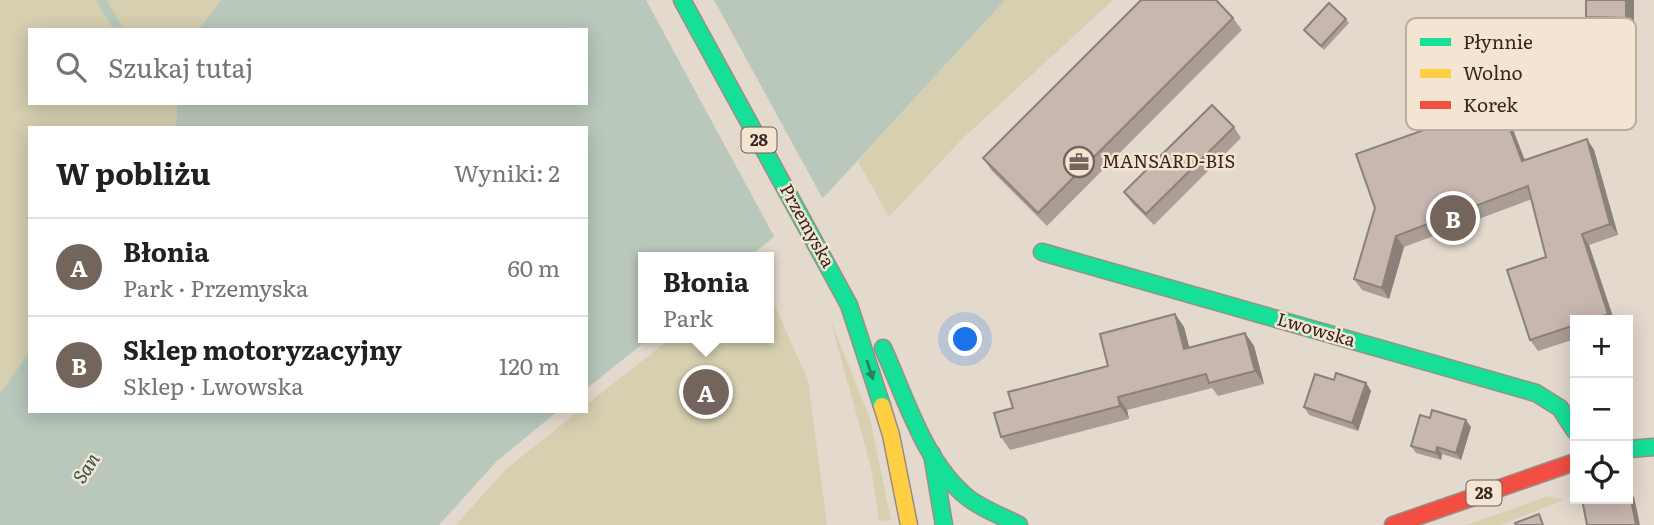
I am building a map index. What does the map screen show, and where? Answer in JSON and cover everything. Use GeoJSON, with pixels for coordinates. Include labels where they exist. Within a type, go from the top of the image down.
{"type":"FeatureCollection","features":[{"type":"Feature","properties":{"kind":"main road","name":"Przemyska"},"geometry":{"type":"LineString","coordinates":[[682,0],[849,305],[882,346],[932,454],[944,525]]}},
{"type":"Feature","properties":{"kind":"main road","name":"Lwowska"},"geometry":{"type":"LineString","coordinates":[[1042,252],[1536,393],[1555,402],[1570,419]]}},
{"type":"Feature","properties":{"kind":"main road","name":"Przemyska"},"geometry":{"type":"LineString","coordinates":[[849,305],[891,435],[909,525]]}},
{"type":"Feature","properties":{"kind":"main road"},"geometry":{"type":"LineString","coordinates":[[1633,449],[1654,447]]}},
{"type":"Feature","properties":{"kind":"main road","name":"28"},"geometry":{"type":"LineString","coordinates":[[932,454],[968,498],[1019,525]]}},
{"type":"Feature","properties":{"kind":"main road","name":"28"},"geometry":{"type":"LineString","coordinates":[[1394,525],[1570,464]]}},
{"type":"Feature","properties":{"kind":"shaded area"},"geometry":{"type":"Polygon","coordinates":[[[0,0],[221,0],[200,28],[28,28],[28,105],[177,105],[176,126],[28,126],[28,354],[0,393],[0,0]]]}},
{"type":"Feature","properties":{"kind":"shaded area"},"geometry":{"type":"Polygon","coordinates":[[[1005,0],[1113,0],[962,139],[889,217],[858,161],[1005,0]]]}},
{"type":"Feature","properties":{"kind":"shaded area"},"geometry":{"type":"Polygon","coordinates":[[[774,304],[808,380],[827,525],[456,525],[506,469],[576,413],[588,413],[588,403],[665,343],[774,343],[774,304]]]}},
{"type":"Feature","properties":{"kind":"shaded area"},"geometry":{"type":"Polygon","coordinates":[[[830,319],[870,419],[891,520],[879,521],[871,467],[830,319]]]}},
{"type":"Feature","properties":{"kind":"shaded area"},"geometry":{"type":"Polygon","coordinates":[[[1549,496],[1563,500],[1500,525],[1466,525],[1549,496]]]}},
{"type":"Feature","properties":{"kind":"water"},"geometry":{"type":"Polygon","coordinates":[[[221,0],[1005,0],[826,195],[755,252],[638,252],[638,343],[644,343],[588,387],[588,126],[176,126],[177,105],[588,105],[588,28],[200,28],[221,0]]]}},
{"type":"Feature","properties":{"kind":"water","name":"San"},"geometry":{"type":"Polygon","coordinates":[[[28,354],[28,413],[556,413],[497,461],[439,525],[0,525],[0,393],[28,354]]]}},
{"type":"Feature","properties":{"kind":"pier"},"geometry":{"type":"Polygon","coordinates":[[[646,0],[714,0],[824,201],[776,240],[646,0]]]}},
{"type":"Feature","properties":{"kind":"building"},"geometry":{"type":"Polygon","coordinates":[[[1141,0],[1216,0],[1233,18],[1038,213],[983,158],[1141,0]]]}},
{"type":"Feature","properties":{"kind":"building"},"geometry":{"type":"Polygon","coordinates":[[[1586,0],[1626,0],[1626,18],[1586,17],[1586,0]]]}},
{"type":"Feature","properties":{"kind":"building"},"geometry":{"type":"Polygon","coordinates":[[[1329,3],[1346,19],[1321,46],[1304,30],[1329,3]]]}},
{"type":"Feature","properties":{"kind":"building"},"geometry":{"type":"Polygon","coordinates":[[[1212,105],[1234,127],[1146,214],[1124,192],[1212,105]]]}},
{"type":"Feature","properties":{"kind":"building"},"geometry":{"type":"Polygon","coordinates":[[[1424,130],[1510,130],[1522,161],[1587,139],[1610,224],[1582,234],[1608,314],[1570,315],[1570,327],[1530,340],[1507,270],[1546,257],[1528,186],[1396,236],[1382,288],[1354,279],[1375,208],[1356,154],[1424,130]]]}},
{"type":"Feature","properties":{"kind":"building"},"geometry":{"type":"Polygon","coordinates":[[[1175,314],[1184,349],[1245,333],[1255,371],[1209,383],[1206,374],[1118,397],[1120,406],[1001,437],[994,413],[1013,408],[1008,392],[1108,366],[1100,334],[1175,314]]]}},
{"type":"Feature","properties":{"kind":"building"},"geometry":{"type":"Polygon","coordinates":[[[1336,373],[1366,383],[1352,423],[1304,407],[1315,374],[1334,380],[1336,373]]]}},
{"type":"Feature","properties":{"kind":"building"},"geometry":{"type":"Polygon","coordinates":[[[1432,410],[1466,420],[1456,453],[1437,447],[1436,453],[1411,446],[1420,415],[1430,418],[1432,410]]]}},
{"type":"Feature","properties":{"kind":"building"},"geometry":{"type":"Polygon","coordinates":[[[1583,504],[1632,504],[1636,525],[1587,525],[1583,504]]]}},
{"type":"Feature","properties":{"kind":"building"},"geometry":{"type":"Polygon","coordinates":[[[1539,514],[1543,525],[1515,523],[1539,514]]]}},
{"type":"Feature","properties":{"kind":"waterway"},"geometry":{"type":"LineString","coordinates":[[101,0],[118,28]]}},
{"type":"Feature","properties":{"kind":"traffic: fast"},"geometry":{"type":"LineString","coordinates":[[682,0],[849,305],[882,406]]}},
{"type":"Feature","properties":{"kind":"traffic: fast"},"geometry":{"type":"LineString","coordinates":[[1042,252],[1536,393],[1560,408],[1570,423]]}},
{"type":"Feature","properties":{"kind":"traffic: fast"},"geometry":{"type":"LineString","coordinates":[[883,348],[927,447],[952,483],[986,509],[1019,525]]}},
{"type":"Feature","properties":{"kind":"traffic: fast"},"geometry":{"type":"LineString","coordinates":[[1633,449],[1654,447]]}},
{"type":"Feature","properties":{"kind":"traffic: fast"},"geometry":{"type":"LineString","coordinates":[[932,454],[944,525]]}},
{"type":"Feature","properties":{"kind":"traffic: slow"},"geometry":{"type":"LineString","coordinates":[[882,406],[891,435],[909,525]]}},
{"type":"Feature","properties":{"kind":"traffic: jam"},"geometry":{"type":"LineString","coordinates":[[1393,525],[1570,464]]}},
{"type":"Feature","properties":{"kind":"place","name":"MANSARD-BIS"},"geometry":{"type":"Point","coordinates":[1079,162]}},
{"type":"Feature","properties":{"kind":"place","name":"Sklep motoryzacyjny"},"geometry":{"type":"Point","coordinates":[1453,218]}},
{"type":"Feature","properties":{"kind":"place","name":"Błonia"},"geometry":{"type":"Point","coordinates":[706,392]}}]}
